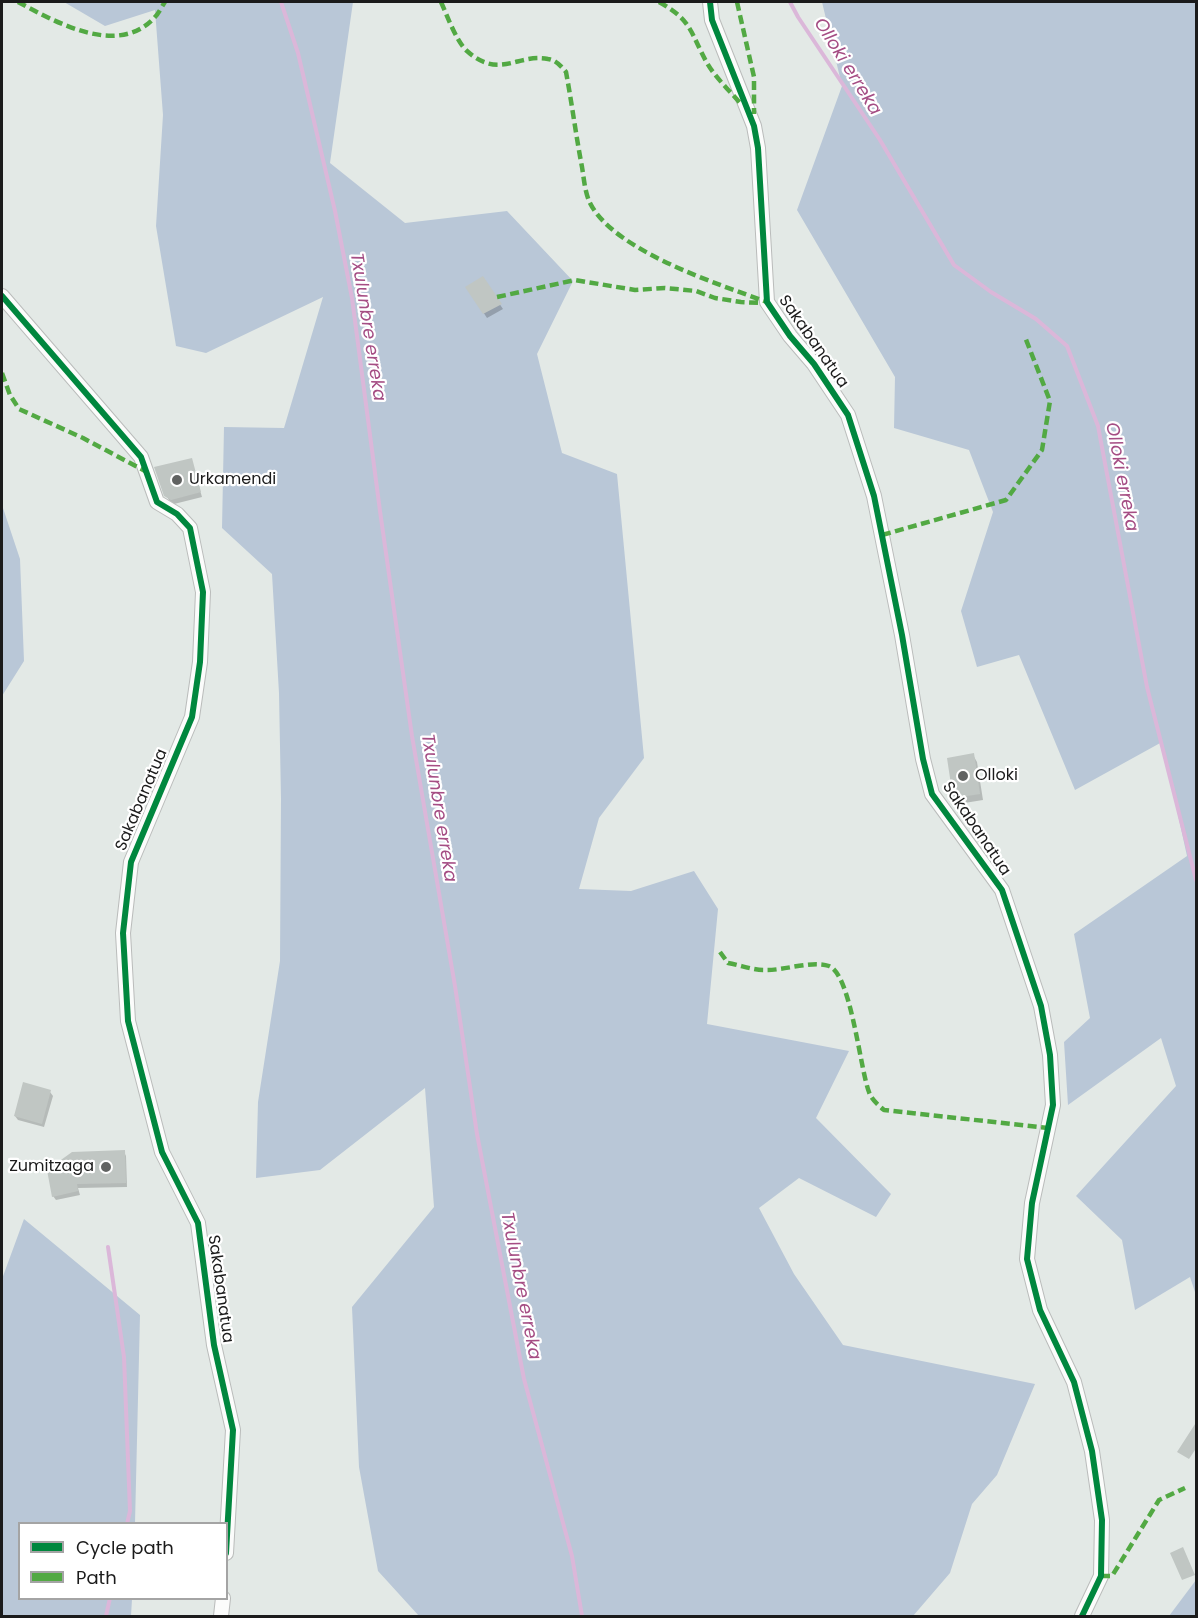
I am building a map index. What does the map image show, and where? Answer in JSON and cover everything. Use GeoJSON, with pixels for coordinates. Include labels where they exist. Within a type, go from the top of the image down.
{"type":"FeatureCollection","features":[{"type":"Feature","properties":{"kind":"street","name":"Sakabanatua"},"geometry":{"type":"LineString","coordinates":[[710,2],[712,20],[754,126],[758,148],[767,302],[790,336],[814,364],[848,415],[874,496],[902,634],[923,759],[932,794],[1002,890],[1041,1006],[1050,1055],[1053,1105],[1032,1203],[1027,1259],[1040,1310],[1074,1382],[1092,1451],[1102,1520],[1101,1576],[1082,1617]]}},
{"type":"Feature","properties":{"kind":"street","name":"Sakabanatua"},"geometry":{"type":"LineString","coordinates":[[2,296],[141,457],[157,502],[177,514],[190,528],[203,592],[200,662],[192,717],[131,862],[123,933],[128,1021],[162,1152],[198,1223],[214,1345],[233,1430],[228,1522]]}},
{"type":"Feature","properties":{"kind":"street"},"geometry":{"type":"LineString","coordinates":[[221,1617],[223,1600]]}},
{"type":"Feature","properties":{"kind":"shaded area"},"geometry":{"type":"Polygon","coordinates":[[[64,2],[353,2],[330,163],[405,223],[507,211],[573,281],[537,354],[562,453],[617,474],[644,758],[599,818],[579,889],[631,891],[694,871],[718,909],[707,1024],[849,1051],[816,1118],[891,1194],[876,1217],[799,1178],[759,1208],[794,1274],[843,1345],[1035,1384],[997,1475],[972,1504],[950,1573],[913,1616],[419,1616],[378,1571],[359,1467],[352,1307],[434,1207],[425,1088],[320,1170],[256,1178],[258,1102],[280,961],[279,693],[272,574],[222,528],[224,427],[284,428],[323,297],[206,353],[176,346],[156,226],[163,115],[155,10],[105,26],[64,2]]]}},
{"type":"Feature","properties":{"kind":"shaded area"},"geometry":{"type":"Polygon","coordinates":[[[822,2],[1196,2],[1196,1295],[1190,1277],[1135,1310],[1122,1240],[1076,1196],[1176,1086],[1161,1038],[1068,1105],[1064,1042],[1090,1018],[1074,934],[1187,856],[1162,742],[1075,790],[1019,655],[977,667],[961,611],[993,512],[969,450],[894,428],[895,377],[797,210],[842,86],[822,2]]]}},
{"type":"Feature","properties":{"kind":"shaded area"},"geometry":{"type":"Polygon","coordinates":[[[2,505],[20,559],[24,661],[2,696],[2,505]]]}},
{"type":"Feature","properties":{"kind":"shaded area"},"geometry":{"type":"Polygon","coordinates":[[[24,1219],[140,1315],[135,1522],[18,1522],[18,1600],[132,1600],[131,1616],[2,1616],[2,1279],[24,1219]]]}},
{"type":"Feature","properties":{"kind":"shaded area"},"geometry":{"type":"Polygon","coordinates":[[[1196,1580],[1196,1616],[1169,1616],[1196,1580]]]}},
{"type":"Feature","properties":{"kind":"building"},"geometry":{"type":"Polygon","coordinates":[[[483,276],[502,304],[483,314],[465,287],[483,276]]]}},
{"type":"Feature","properties":{"kind":"building","name":"Urkamendi"},"geometry":{"type":"Polygon","coordinates":[[[192,458],[201,492],[171,500],[164,496],[154,467],[192,458]]]}},
{"type":"Feature","properties":{"kind":"building","name":"Olloki"},"geometry":{"type":"Polygon","coordinates":[[[974,753],[980,794],[953,798],[947,758],[974,753]]]}},
{"type":"Feature","properties":{"kind":"building"},"geometry":{"type":"Polygon","coordinates":[[[23,1082],[51,1090],[42,1124],[14,1116],[23,1082]]]}},
{"type":"Feature","properties":{"kind":"building"},"geometry":{"type":"Polygon","coordinates":[[[125,1150],[126,1183],[77,1184],[78,1191],[52,1197],[47,1170],[72,1152],[125,1150]]]}},
{"type":"Feature","properties":{"kind":"building"},"geometry":{"type":"Polygon","coordinates":[[[1197,1421],[1197,1447],[1189,1459],[1177,1452],[1197,1421]]]}},
{"type":"Feature","properties":{"kind":"building"},"geometry":{"type":"Polygon","coordinates":[[[1183,1547],[1195,1575],[1182,1580],[1170,1553],[1183,1547]]]}},
{"type":"Feature","properties":{"kind":"waterway","name":"Txulunbre erreka"},"geometry":{"type":"LineString","coordinates":[[281,2],[298,53],[335,211],[352,298],[412,736],[455,986],[477,1134],[524,1379],[572,1556],[582,1616]]}},
{"type":"Feature","properties":{"kind":"waterway","name":"Olloki erreka"},"geometry":{"type":"LineString","coordinates":[[790,2],[880,140],[954,265],[991,292],[1036,319],[1067,346],[1098,426],[1147,687],[1196,880]]}},
{"type":"Feature","properties":{"kind":"waterway"},"geometry":{"type":"LineString","coordinates":[[108,1247],[124,1357],[130,1511],[127,1522]]}},
{"type":"Feature","properties":{"kind":"waterway"},"geometry":{"type":"LineString","coordinates":[[106,1616],[110,1600]]}},
{"type":"Feature","properties":{"kind":"marked path"},"geometry":{"type":"LineString","coordinates":[[18,2],[50,19],[105,36],[123,35],[140,29],[155,17],[165,2]]}},
{"type":"Feature","properties":{"kind":"marked path"},"geometry":{"type":"LineString","coordinates":[[441,2],[459,41],[478,59],[499,65],[527,59],[548,59],[556,62],[566,72],[586,190],[590,203],[602,220],[621,236],[669,264],[767,302]]}},
{"type":"Feature","properties":{"kind":"marked path"},"geometry":{"type":"LineString","coordinates":[[659,2],[684,21],[710,68],[740,103]]}},
{"type":"Feature","properties":{"kind":"marked path"},"geometry":{"type":"LineString","coordinates":[[737,2],[754,77],[754,114]]}},
{"type":"Feature","properties":{"kind":"marked path"},"geometry":{"type":"LineString","coordinates":[[497,297],[575,280],[635,290],[665,288],[696,291],[715,298],[761,303]]}},
{"type":"Feature","properties":{"kind":"marked path"},"geometry":{"type":"LineString","coordinates":[[882,535],[1006,500],[1042,450],[1050,401],[1025,337]]}},
{"type":"Feature","properties":{"kind":"marked path"},"geometry":{"type":"LineString","coordinates":[[2,373],[10,395],[19,409],[83,438],[145,471]]}},
{"type":"Feature","properties":{"kind":"marked path"},"geometry":{"type":"LineString","coordinates":[[720,952],[728,963],[755,969],[772,970],[822,964],[829,966],[837,973],[849,1003],[869,1092],[884,1110],[1048,1128]]}},
{"type":"Feature","properties":{"kind":"marked path"},"geometry":{"type":"LineString","coordinates":[[1101,1576],[1112,1576],[1159,1500],[1185,1488]]}},
{"type":"Feature","properties":{"kind":"cycle path"},"geometry":{"type":"LineString","coordinates":[[710,2],[712,20],[754,126],[758,148],[767,302],[790,336],[814,364],[848,415],[874,496],[902,635],[923,759],[932,794],[1002,890],[1041,1006],[1050,1055],[1053,1105],[1032,1203],[1027,1259],[1040,1310],[1074,1382],[1092,1451],[1102,1520],[1101,1576],[1082,1616]]}},
{"type":"Feature","properties":{"kind":"cycle path"},"geometry":{"type":"LineString","coordinates":[[2,296],[141,457],[157,502],[177,514],[190,528],[203,592],[200,662],[192,717],[131,862],[123,933],[128,1021],[162,1152],[198,1223],[214,1345],[233,1430],[228,1522]]}},
{"type":"Feature","properties":{"kind":"place","name":"Urkamendi"},"geometry":{"type":"Point","coordinates":[177,480]}},
{"type":"Feature","properties":{"kind":"place","name":"Olloki"},"geometry":{"type":"Point","coordinates":[963,776]}},
{"type":"Feature","properties":{"kind":"place","name":"Zumitzaga"},"geometry":{"type":"Point","coordinates":[106,1167]}}]}
